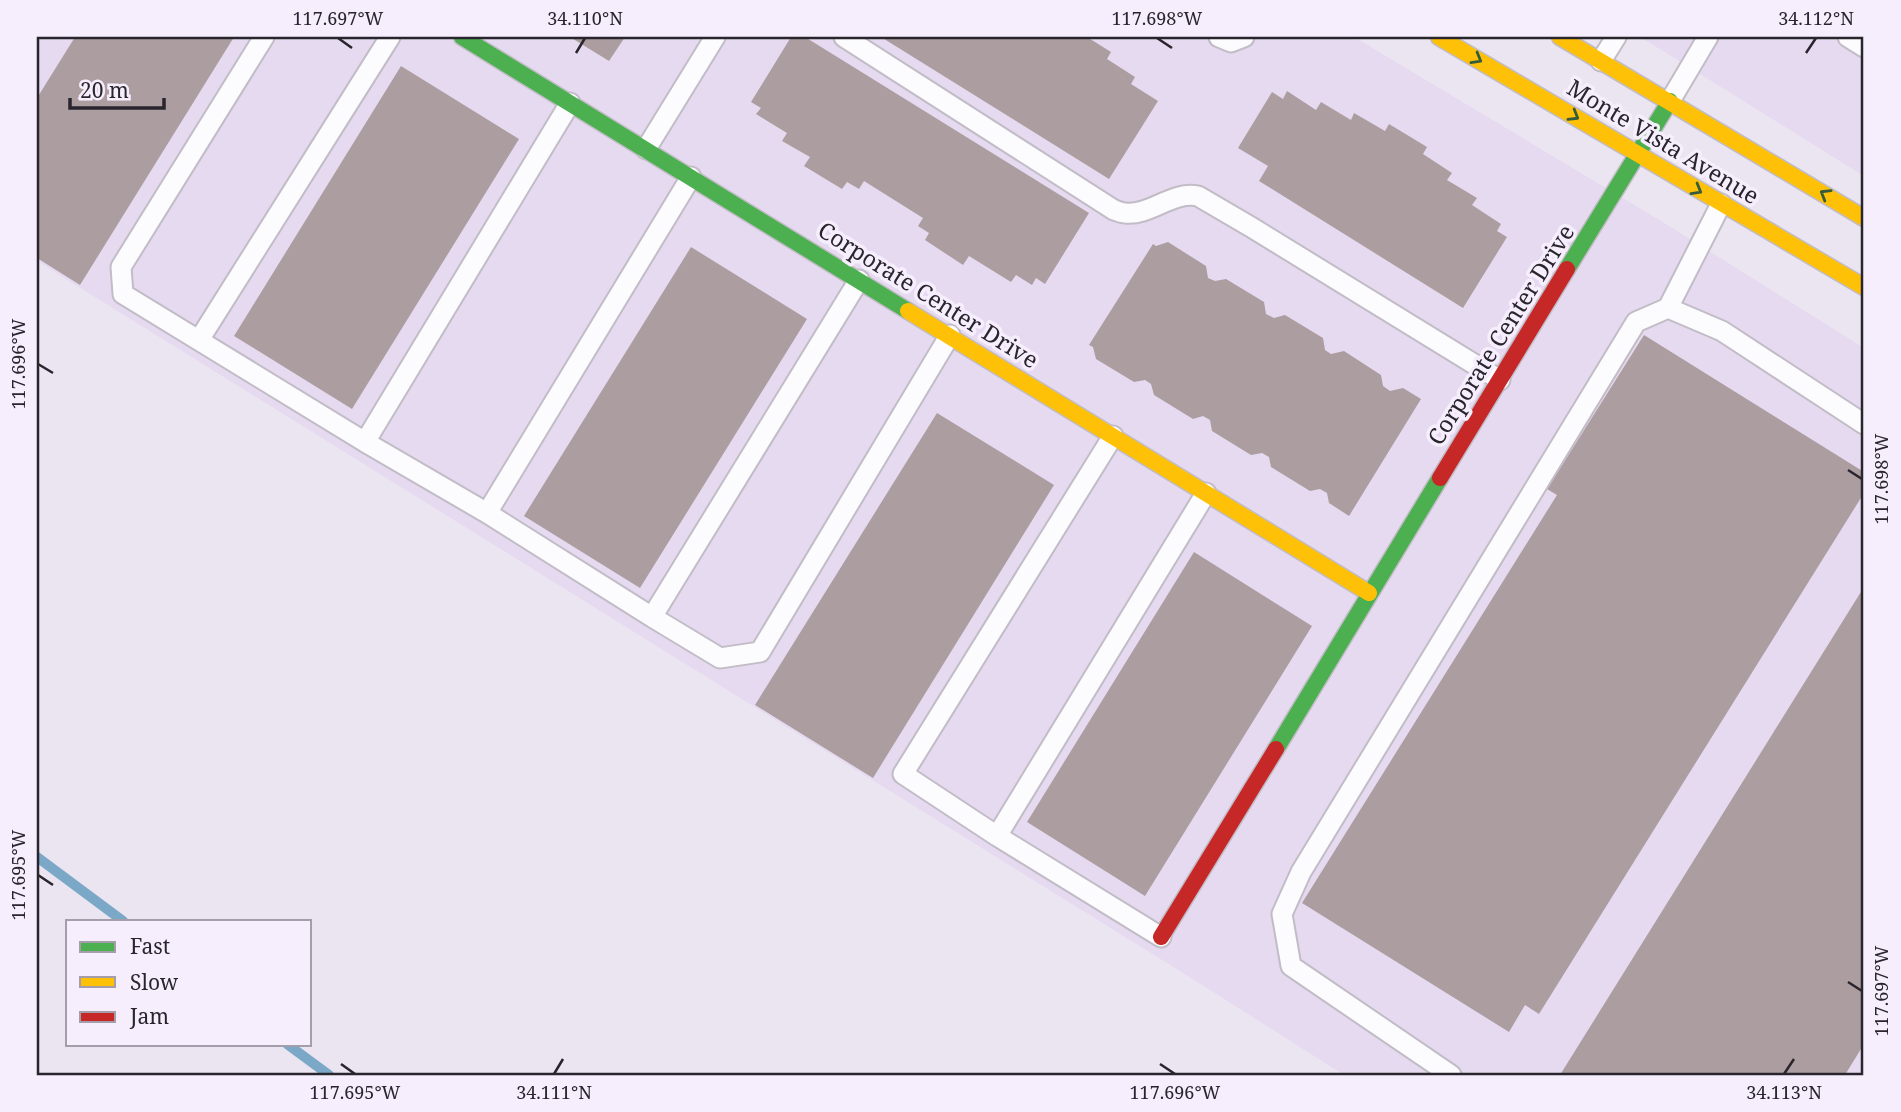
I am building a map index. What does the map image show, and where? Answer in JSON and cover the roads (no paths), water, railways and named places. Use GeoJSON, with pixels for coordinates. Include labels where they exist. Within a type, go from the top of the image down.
{"type":"FeatureCollection","features":[{"type":"Feature","properties":{"kind":"street","name":"Corporate Center Drive"},"geometry":{"type":"LineString","coordinates":[[462,37],[1369,593]]}},
{"type":"Feature","properties":{"kind":"street","name":"Monte Vista Avenue"},"geometry":{"type":"LineString","coordinates":[[1439,37],[1864,287]]}},
{"type":"Feature","properties":{"kind":"street","name":"Monte Vista Avenue"},"geometry":{"type":"LineString","coordinates":[[1560,37],[1670,100],[1864,218]]}},
{"type":"Feature","properties":{"kind":"street","name":"Corporate Center Drive"},"geometry":{"type":"LineString","coordinates":[[1161,937],[1670,100]]}},
{"type":"Feature","properties":{"kind":"lane"},"geometry":{"type":"LineString","coordinates":[[264,37],[121,267],[122,294],[487,513],[720,658],[760,652],[950,335]]}},
{"type":"Feature","properties":{"kind":"lane"},"geometry":{"type":"LineString","coordinates":[[199,340],[390,37]]}},
{"type":"Feature","properties":{"kind":"lane"},"geometry":{"type":"LineString","coordinates":[[646,149],[715,37]]}},
{"type":"Feature","properties":{"kind":"lane"},"geometry":{"type":"LineString","coordinates":[[844,37],[1114,209],[1126,213],[1139,211],[1188,194],[1198,196],[1500,380]]}},
{"type":"Feature","properties":{"kind":"lane"},"geometry":{"type":"LineString","coordinates":[[1219,37],[1231,42],[1244,37]]}},
{"type":"Feature","properties":{"kind":"lane"},"geometry":{"type":"LineString","coordinates":[[1601,61],[1616,37]]}},
{"type":"Feature","properties":{"kind":"lane"},"geometry":{"type":"LineString","coordinates":[[1670,100],[1708,37]]}},
{"type":"Feature","properties":{"kind":"lane"},"geometry":{"type":"LineString","coordinates":[[1848,37],[1864,47]]}},
{"type":"Feature","properties":{"kind":"lane"},"geometry":{"type":"LineString","coordinates":[[365,442],[570,103]]}},
{"type":"Feature","properties":{"kind":"lane"},"geometry":{"type":"LineString","coordinates":[[487,513],[691,177]]}},
{"type":"Feature","properties":{"kind":"lane"},"geometry":{"type":"LineString","coordinates":[[1451,1075],[1291,966],[1282,914],[1301,872],[1636,322],[1668,308],[1721,204]]}},
{"type":"Feature","properties":{"kind":"lane"},"geometry":{"type":"LineString","coordinates":[[652,617],[859,280]]}},
{"type":"Feature","properties":{"kind":"lane"},"geometry":{"type":"LineString","coordinates":[[1668,308],[1722,331],[1864,424]]}},
{"type":"Feature","properties":{"kind":"lane"},"geometry":{"type":"LineString","coordinates":[[1113,436],[903,774],[997,836],[1161,937]]}},
{"type":"Feature","properties":{"kind":"lane"},"geometry":{"type":"LineString","coordinates":[[997,836],[1206,493]]}},
{"type":"Feature","properties":{"kind":"waterway"},"geometry":{"type":"LineString","coordinates":[[37,857],[122,920]]}},
{"type":"Feature","properties":{"kind":"waterway"},"geometry":{"type":"LineString","coordinates":[[290,1046],[329,1075]]}}]}
